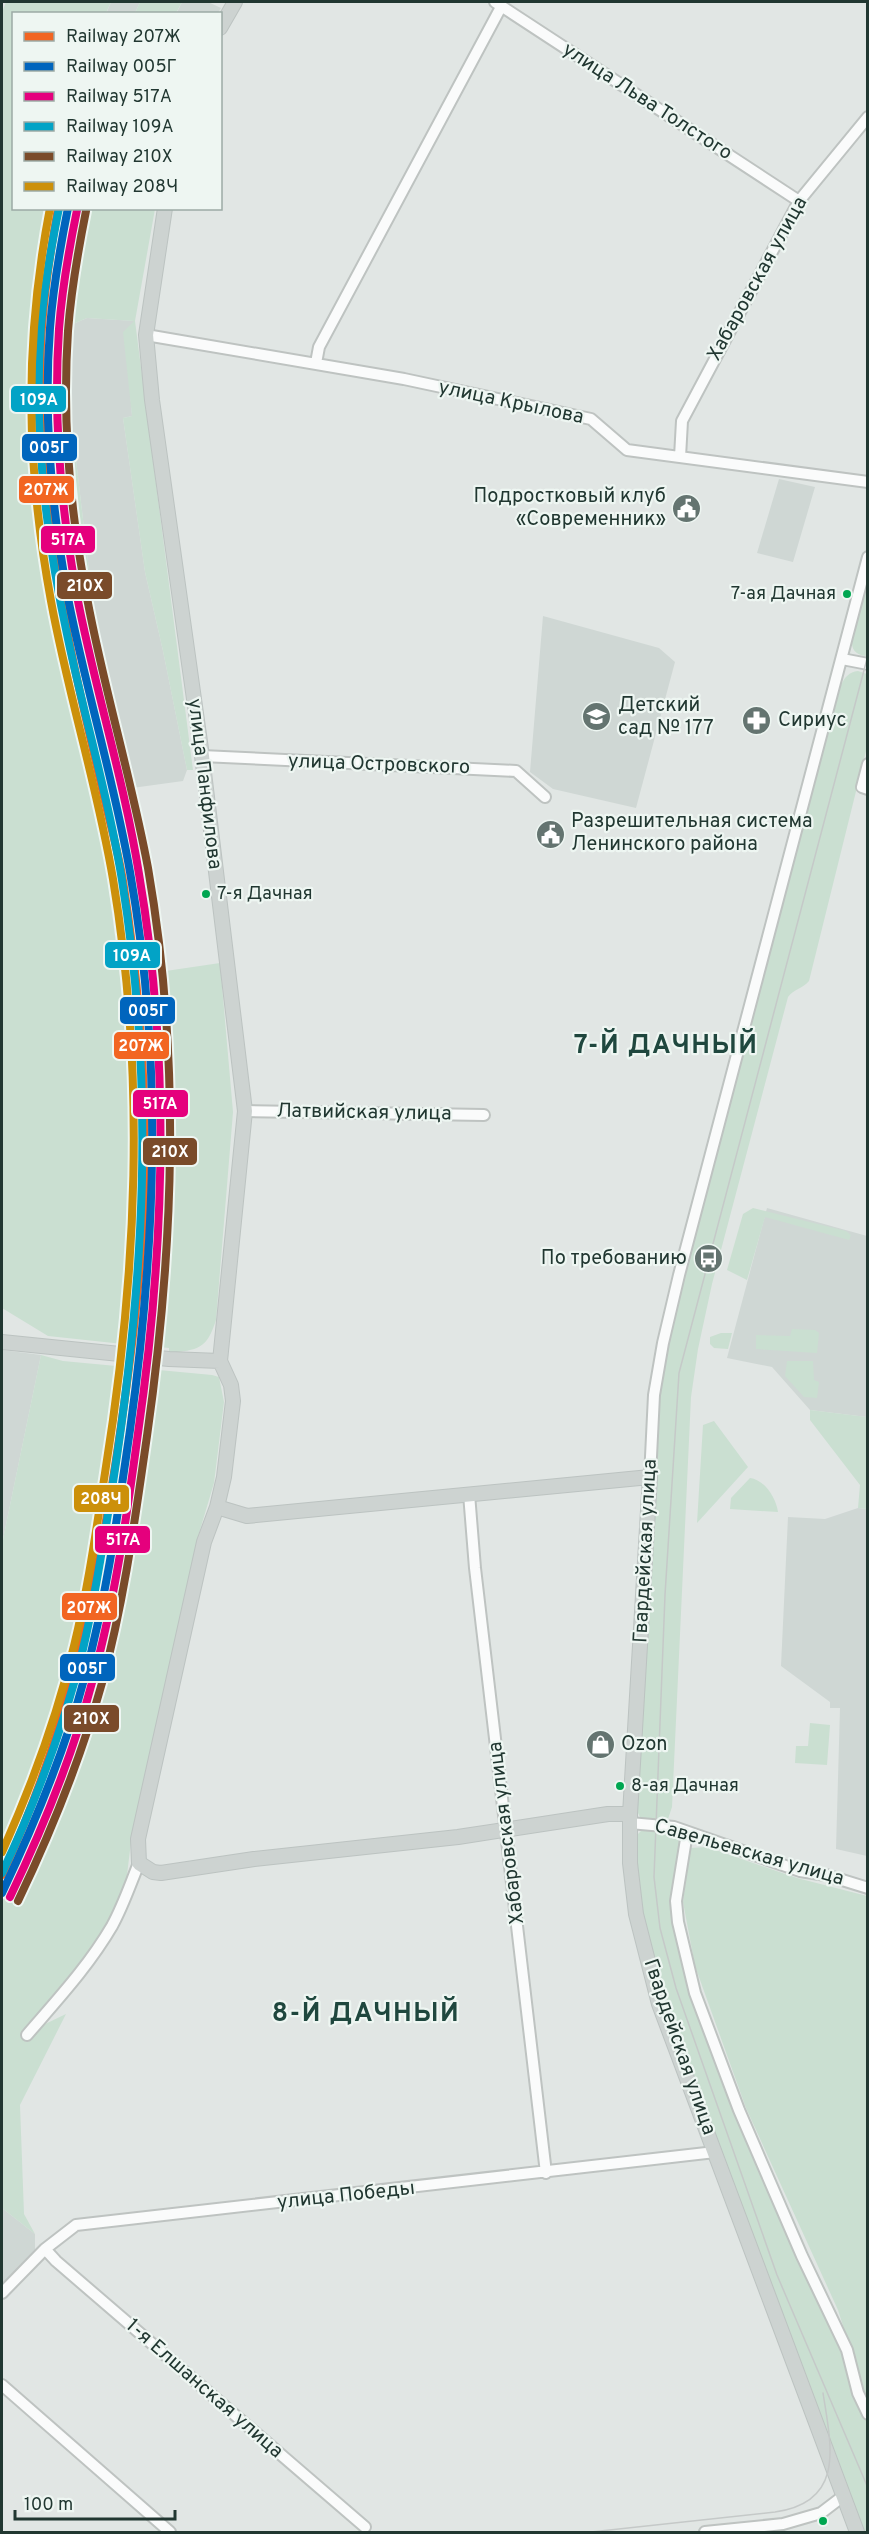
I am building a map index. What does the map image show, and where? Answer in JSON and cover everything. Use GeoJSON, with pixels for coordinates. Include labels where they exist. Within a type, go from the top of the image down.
{"type":"FeatureCollection","features":[{"type":"Feature","properties":{"kind":"main road"},"geometry":{"type":"LineString","coordinates":[[222,25],[236,2]]}},
{"type":"Feature","properties":{"kind":"main road","name":"улица Панфилова"},"geometry":{"type":"LineString","coordinates":[[165,210],[146,335],[152,400],[202,756],[245,1111],[220,1361]]}},
{"type":"Feature","properties":{"kind":"main road"},"geometry":{"type":"LineString","coordinates":[[2,1342],[169,1359],[220,1361],[231,1385],[233,1401],[224,1477],[217,1507],[204,1542],[138,1839],[139,1863],[153,1872],[161,1873],[608,1814],[630,1819]]}},
{"type":"Feature","properties":{"kind":"main road"},"geometry":{"type":"LineString","coordinates":[[217,1507],[247,1516],[650,1477]]}},
{"type":"Feature","properties":{"kind":"main road","name":"Гвардейская улица"},"geometry":{"type":"LineString","coordinates":[[650,1477],[630,1819],[630,1863],[636,1914],[659,2004],[857,2532]]}},
{"type":"Feature","properties":{"kind":"street","name":"улица Льва Толстого"},"geometry":{"type":"LineString","coordinates":[[498,4],[799,201]]}},
{"type":"Feature","properties":{"kind":"street"},"geometry":{"type":"LineString","coordinates":[[316,363],[319,347],[498,4]]}},
{"type":"Feature","properties":{"kind":"street","name":"Хабаровская улица"},"geometry":{"type":"LineString","coordinates":[[680,457],[682,421],[799,201],[867,117]]}},
{"type":"Feature","properties":{"kind":"street","name":"улица Крылова"},"geometry":{"type":"LineString","coordinates":[[146,335],[316,363],[591,419],[627,450],[867,482]]}},
{"type":"Feature","properties":{"kind":"street","name":"Гвардейская улица"},"geometry":{"type":"LineString","coordinates":[[650,1477],[654,1395],[668,1320],[693,1216],[842,659],[867,557]]}},
{"type":"Feature","properties":{"kind":"street"},"geometry":{"type":"LineString","coordinates":[[842,659],[867,664]]}},
{"type":"Feature","properties":{"kind":"street","name":"улица Островского"},"geometry":{"type":"LineString","coordinates":[[202,756],[516,771],[545,797]]}},
{"type":"Feature","properties":{"kind":"street"},"geometry":{"type":"LineString","coordinates":[[867,764],[862,787],[867,789]]}},
{"type":"Feature","properties":{"kind":"street","name":"Латвийская улица"},"geometry":{"type":"LineString","coordinates":[[245,1111],[484,1115]]}},
{"type":"Feature","properties":{"kind":"street","name":"Хабаровская улица"},"geometry":{"type":"LineString","coordinates":[[469,1494],[475,1568],[546,2173]]}},
{"type":"Feature","properties":{"kind":"street","name":"Савельевская улица"},"geometry":{"type":"LineString","coordinates":[[630,1819],[667,1826],[800,1871],[826,1875],[867,1888]]}},
{"type":"Feature","properties":{"kind":"street"},"geometry":{"type":"LineString","coordinates":[[687,1833],[676,1901],[678,1922],[695,1994],[739,2110],[802,2256],[847,2350],[858,2393],[867,2414]]}},
{"type":"Feature","properties":{"kind":"street"},"geometry":{"type":"LineString","coordinates":[[27,2036],[86,1967],[117,1916],[132,1886],[139,1863]]}},
{"type":"Feature","properties":{"kind":"street","name":"улица Победы"},"geometry":{"type":"LineString","coordinates":[[2,2293],[45,2249],[76,2225],[715,2152]]}},
{"type":"Feature","properties":{"kind":"street","name":"1-я Елшанская улица"},"geometry":{"type":"LineString","coordinates":[[45,2249],[56,2261],[365,2527]]}},
{"type":"Feature","properties":{"kind":"street"},"geometry":{"type":"LineString","coordinates":[[2,2385],[170,2532]]}},
{"type":"Feature","properties":{"kind":"street"},"geometry":{"type":"LineString","coordinates":[[705,2532],[783,2524],[821,2513],[842,2497]]}},
{"type":"Feature","properties":{"kind":"shaded area"},"geometry":{"type":"Polygon","coordinates":[[[111,2],[140,2],[135,12],[107,12],[111,2]]]}},
{"type":"Feature","properties":{"kind":"shaded area"},"geometry":{"type":"Polygon","coordinates":[[[182,2],[208,2],[221,8],[219,12],[177,12],[182,2]]]}},
{"type":"Feature","properties":{"kind":"shaded area"},"geometry":{"type":"Polygon","coordinates":[[[52,210],[73,210],[63,266],[55,346],[55,417],[59,488],[69,560],[136,871],[152,973],[159,1149],[149,1346],[123,1344],[134,1233],[135,1153],[131,1063],[102,834],[62,640],[40,494],[34,422],[39,263],[52,210]]]}},
{"type":"Feature","properties":{"kind":"shaded area"},"geometry":{"type":"Polygon","coordinates":[[[87,318],[135,321],[129,377],[132,416],[123,418],[145,572],[187,770],[183,781],[132,788],[107,680],[100,663],[72,426],[66,327],[87,318]]]}},
{"type":"Feature","properties":{"kind":"shaded area"},"geometry":{"type":"Polygon","coordinates":[[[779,479],[815,487],[793,562],[757,553],[779,479]]]}},
{"type":"Feature","properties":{"kind":"shaded area","name":"Детский сад № 177"},"geometry":{"type":"Polygon","coordinates":[[[543,616],[659,648],[675,662],[636,808],[553,789],[530,772],[543,616]]]}},
{"type":"Feature","properties":{"kind":"shaded area"},"geometry":{"type":"Polygon","coordinates":[[[767,1208],[867,1236],[867,1417],[810,1410],[772,1367],[727,1358],[767,1208]]]}},
{"type":"Feature","properties":{"kind":"shaded area"},"geometry":{"type":"Polygon","coordinates":[[[2,1350],[41,1355],[2,1544],[2,1350]]]}},
{"type":"Feature","properties":{"kind":"shaded area"},"geometry":{"type":"Polygon","coordinates":[[[858,1508],[867,1509],[867,1856],[836,1849],[840,1708],[830,1708],[830,1702],[781,1666],[788,1517],[825,1519],[858,1508]]]}},
{"type":"Feature","properties":{"kind":"shaded area"},"geometry":{"type":"Polygon","coordinates":[[[2,2208],[35,2234],[35,2252],[2,2289],[2,2208]]]}},
{"type":"Feature","properties":{"kind":"green space"},"geometry":{"type":"Polygon","coordinates":[[[6,2],[111,2],[106,12],[12,12],[12,210],[52,210],[39,263],[34,422],[40,494],[62,640],[102,834],[131,1063],[135,1153],[134,1233],[123,1344],[48,1336],[2,1308],[2,12],[6,2]]]}},
{"type":"Feature","properties":{"kind":"green space"},"geometry":{"type":"Polygon","coordinates":[[[140,2],[182,2],[177,12],[135,12],[140,2]]]}},
{"type":"Feature","properties":{"kind":"green space"},"geometry":{"type":"Polygon","coordinates":[[[73,210],[155,210],[135,321],[193,770],[187,770],[145,572],[123,418],[132,416],[123,332],[134,321],[87,318],[66,327],[72,426],[100,663],[107,680],[131,779],[159,972],[220,963],[233,1112],[216,1320],[209,1337],[200,1346],[187,1351],[169,1353],[169,1348],[149,1346],[159,1149],[152,973],[136,871],[69,560],[59,488],[55,417],[55,346],[63,266],[73,210]]]}},
{"type":"Feature","properties":{"kind":"green space"},"geometry":{"type":"Polygon","coordinates":[[[867,581],[867,656],[856,652],[852,641],[867,581]]]}},
{"type":"Feature","properties":{"kind":"green space"},"geometry":{"type":"Polygon","coordinates":[[[858,671],[867,674],[867,747],[809,981],[788,997],[712,1284],[698,1349],[691,1397],[672,1807],[668,1819],[649,1820],[640,1817],[637,1811],[660,1396],[668,1345],[683,1277],[841,685],[848,675],[858,671]]]}},
{"type":"Feature","properties":{"kind":"green space"},"geometry":{"type":"Polygon","coordinates":[[[753,1208],[846,1231],[851,1235],[849,1240],[765,1217],[747,1280],[727,1270],[743,1214],[753,1208]]]}},
{"type":"Feature","properties":{"kind":"green space"},"geometry":{"type":"Polygon","coordinates":[[[792,1329],[815,1330],[819,1333],[817,1353],[756,1349],[756,1335],[790,1336],[792,1329]]]}},
{"type":"Feature","properties":{"kind":"green space"},"geometry":{"type":"Polygon","coordinates":[[[721,1333],[732,1333],[728,1349],[714,1348],[710,1344],[710,1337],[721,1333]]]}},
{"type":"Feature","properties":{"kind":"green space"},"geometry":{"type":"Polygon","coordinates":[[[41,1355],[63,1361],[212,1375],[219,1377],[224,1402],[214,1483],[197,1540],[131,1842],[126,1883],[116,1908],[81,1964],[46,2003],[43,2025],[66,2014],[20,2105],[24,2214],[35,2234],[2,2208],[2,1544],[41,1355]]]}},
{"type":"Feature","properties":{"kind":"green space"},"geometry":{"type":"Polygon","coordinates":[[[787,1361],[813,1361],[814,1380],[819,1382],[817,1398],[804,1397],[785,1376],[787,1361]]]}},
{"type":"Feature","properties":{"kind":"green space"},"geometry":{"type":"Polygon","coordinates":[[[810,1410],[867,1417],[867,1509],[858,1508],[860,1485],[810,1420],[810,1410]]]}},
{"type":"Feature","properties":{"kind":"green space"},"geometry":{"type":"Polygon","coordinates":[[[714,1421],[748,1467],[697,1523],[703,1425],[714,1421]]]}},
{"type":"Feature","properties":{"kind":"green space"},"geometry":{"type":"Polygon","coordinates":[[[750,1478],[760,1482],[769,1490],[778,1512],[730,1509],[731,1498],[750,1478]]]}},
{"type":"Feature","properties":{"kind":"green space"},"geometry":{"type":"Polygon","coordinates":[[[810,1723],[830,1725],[827,1765],[795,1763],[796,1746],[808,1746],[810,1723]]]}},
{"type":"Feature","properties":{"kind":"green space"},"geometry":{"type":"Polygon","coordinates":[[[641,1831],[667,1833],[680,1842],[677,1868],[687,1959],[754,2143],[832,2315],[855,2395],[867,2422],[867,2532],[865,2532],[852,2499],[698,2094],[659,1984],[639,1896],[636,1836],[641,1831]]]}},
{"type":"Feature","properties":{"kind":"green space"},"geometry":{"type":"Polygon","coordinates":[[[707,1847],[797,1878],[867,1896],[867,2401],[838,2310],[746,2108],[695,1966],[683,1902],[690,1848],[707,1847]]]}},
{"type":"Feature","properties":{"kind":"tram line"},"geometry":{"type":"LineString","coordinates":[[868,655],[679,1373],[665,1595],[654,1877],[660,1928],[676,1988],[777,2275],[868,2488]]}},
{"type":"Feature","properties":{"kind":"tram line"},"geometry":{"type":"LineString","coordinates":[[591,2532],[775,2512],[798,2506],[814,2496],[823,2484],[829,2468],[829,2432],[823,2393]]}},
{"type":"Feature","properties":{"kind":"rail line","name":"208Ч"},"geometry":{"type":"LineString","coordinates":[[2,1852],[24,1802],[52,1725],[74,1646],[83,1603],[116,1399],[130,1250],[133,1176],[130,1028],[113,879],[58,636],[37,502],[31,404],[32,356],[36,307],[50,210]]}},
{"type":"Feature","properties":{"kind":"rail line","name":"207Ж"},"geometry":{"type":"LineString","coordinates":[[2,1875],[43,1774],[74,1675],[86,1624],[106,1520],[130,1362],[143,1222],[145,1149],[143,1072],[129,919],[120,862],[66,625],[53,545],[44,465],[41,425],[41,344],[47,276],[58,210]]}},
{"type":"Feature","properties":{"kind":"rail line","name":"109А"},"geometry":{"type":"LineString","coordinates":[[2,1873],[38,1791],[58,1735],[83,1649],[92,1608],[124,1406],[133,1331],[142,1181],[139,1032],[122,880],[60,601],[43,484],[39,405],[41,326],[48,267],[59,210]]}},
{"type":"Feature","properties":{"kind":"rail line","name":"005Г"},"geometry":{"type":"LineString","coordinates":[[2,1893],[59,1759],[85,1676],[100,1615],[139,1360],[150,1220],[151,1081],[148,1011],[141,941],[124,838],[69,603],[50,466],[48,431],[50,328],[57,268],[68,210]]}},
{"type":"Feature","properties":{"kind":"rail line","name":"517А"},"geometry":{"type":"LineString","coordinates":[[10,1897],[46,1817],[67,1763],[85,1707],[108,1618],[134,1464],[147,1363],[159,1223],[160,1084],[149,944],[133,839],[77,596],[60,463],[57,396],[59,329],[66,269],[77,210]]}},
{"type":"Feature","properties":{"kind":"rail line","name":"210Х"},"geometry":{"type":"LineString","coordinates":[[18,1901],[43,1848],[75,1766],[94,1711],[117,1622],[147,1436],[156,1365],[168,1223],[169,1081],[166,1010],[159,939],[141,834],[87,598],[76,532],[69,465],[66,398],[68,331],[75,271],[86,211]]}},
{"type":"Feature","properties":{"kind":"place","name":"Подростковый клуб «Современник»"},"geometry":{"type":"Point","coordinates":[687,509]}},
{"type":"Feature","properties":{"kind":"place","name":"7-ая Дачная"},"geometry":{"type":"Point","coordinates":[847,594]}},
{"type":"Feature","properties":{"kind":"place","name":"Детский сад № 177"},"geometry":{"type":"Point","coordinates":[597,717]}},
{"type":"Feature","properties":{"kind":"place","name":"Сириус"},"geometry":{"type":"Point","coordinates":[757,721]}},
{"type":"Feature","properties":{"kind":"place","name":"Разрешительная система Ленинского района"},"geometry":{"type":"Point","coordinates":[550,834]}},
{"type":"Feature","properties":{"kind":"place","name":"7-я Дачная"},"geometry":{"type":"Point","coordinates":[206,894]}},
{"type":"Feature","properties":{"kind":"place","name":"По требованию"},"geometry":{"type":"Point","coordinates":[708,1259]}},
{"type":"Feature","properties":{"kind":"place","name":"Ozon"},"geometry":{"type":"Point","coordinates":[600,1745]}},
{"type":"Feature","properties":{"kind":"place","name":"8-ая Дачная"},"geometry":{"type":"Point","coordinates":[620,1786]}},
{"type":"Feature","properties":{"kind":"district","name":"7-Й ДАЧНЫЙ"},"geometry":{"type":"Point","coordinates":[666,1046]}},
{"type":"Feature","properties":{"kind":"district","name":"8-Й ДАЧНЫЙ"},"geometry":{"type":"Point","coordinates":[366,2014]}}]}
